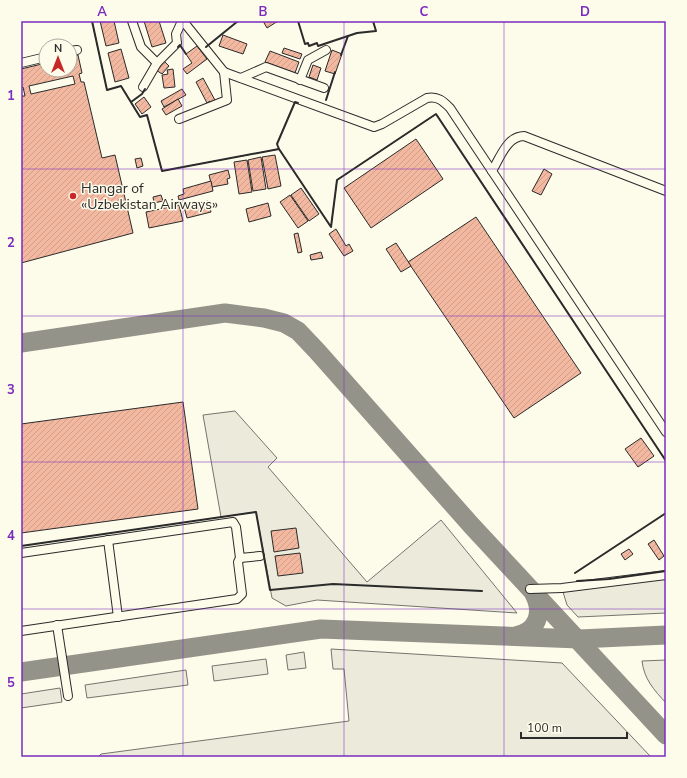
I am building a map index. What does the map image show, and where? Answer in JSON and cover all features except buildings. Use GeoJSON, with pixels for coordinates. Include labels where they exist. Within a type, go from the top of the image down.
{"type":"FeatureCollection","features":[{"type":"Feature","properties":{"kind":"street"},"geometry":{"type":"LineString","coordinates":[[132,21],[141,47],[157,63]]}},
{"type":"Feature","properties":{"kind":"street"},"geometry":{"type":"LineString","coordinates":[[143,87],[157,63],[177,43],[176,34],[182,21],[224,72],[374,127],[382,124],[427,98],[437,98],[450,108],[663,422],[666,432]]}},
{"type":"Feature","properties":{"kind":"street"},"geometry":{"type":"LineString","coordinates":[[300,80],[308,60],[326,50]]}},
{"type":"Feature","properties":{"kind":"street"},"geometry":{"type":"LineString","coordinates":[[21,63],[38,59]]}},
{"type":"Feature","properties":{"kind":"street"},"geometry":{"type":"LineString","coordinates":[[241,78],[266,67],[324,88]]}},
{"type":"Feature","properties":{"kind":"street"},"geometry":{"type":"LineString","coordinates":[[179,119],[227,100],[224,72]]}},
{"type":"Feature","properties":{"kind":"street"},"geometry":{"type":"LineString","coordinates":[[492,171],[510,141],[516,137],[524,136],[666,191]]}},
{"type":"Feature","properties":{"kind":"street"},"geometry":{"type":"LineString","coordinates":[[21,553],[233,522],[236,527],[240,558],[238,562],[242,594],[240,598],[21,630]]}},
{"type":"Feature","properties":{"kind":"street"},"geometry":{"type":"LineString","coordinates":[[108,540],[118,617]]}},
{"type":"Feature","properties":{"kind":"street"},"geometry":{"type":"LineString","coordinates":[[240,558],[260,556]]}},
{"type":"Feature","properties":{"kind":"street"},"geometry":{"type":"LineString","coordinates":[[530,589],[562,588],[666,575]]}},
{"type":"Feature","properties":{"kind":"street"},"geometry":{"type":"LineString","coordinates":[[57,625],[68,696]]}},
{"type":"Feature","properties":{"kind":"shaded area"},"geometry":{"type":"Polygon","coordinates":[[[235,411],[277,458],[268,467],[367,582],[441,520],[517,613],[317,600],[286,606],[272,598],[256,512],[221,517],[203,415],[235,411]]]}},
{"type":"Feature","properties":{"kind":"shaded area"},"geometry":{"type":"Polygon","coordinates":[[[666,578],[666,613],[578,617],[567,605],[563,592],[666,578]]]}},
{"type":"Feature","properties":{"kind":"shaded area"},"geometry":{"type":"Polygon","coordinates":[[[331,649],[562,663],[651,757],[98,757],[101,754],[349,721],[344,669],[333,669],[331,649]]]}},
{"type":"Feature","properties":{"kind":"shaded area"},"geometry":{"type":"Polygon","coordinates":[[[304,652],[306,668],[288,670],[286,655],[304,652]]]}},
{"type":"Feature","properties":{"kind":"shaded area"},"geometry":{"type":"Polygon","coordinates":[[[266,659],[268,674],[214,681],[212,666],[266,659]]]}},
{"type":"Feature","properties":{"kind":"shaded area"},"geometry":{"type":"Polygon","coordinates":[[[666,660],[666,703],[647,679],[642,661],[666,660]]]}},
{"type":"Feature","properties":{"kind":"shaded area"},"geometry":{"type":"Polygon","coordinates":[[[186,670],[188,685],[87,698],[85,685],[186,670]]]}},
{"type":"Feature","properties":{"kind":"shaded area"},"geometry":{"type":"Polygon","coordinates":[[[60,688],[62,702],[21,708],[21,694],[60,688]]]}},
{"type":"Feature","properties":{"kind":"taxiway"},"geometry":{"type":"LineString","coordinates":[[21,343],[225,313],[264,318],[284,323],[298,331],[471,525],[666,735]]}},
{"type":"Feature","properties":{"kind":"taxiway"},"geometry":{"type":"LineString","coordinates":[[515,636],[523,634],[529,630],[536,621],[538,608],[534,594]]}},
{"type":"Feature","properties":{"kind":"taxiway"},"geometry":{"type":"LineString","coordinates":[[21,672],[321,629],[579,639],[666,635]]}},
{"type":"Feature","properties":{"kind":"fence"},"geometry":{"type":"LineString","coordinates":[[92,21],[107,90],[121,86],[140,117],[147,115],[162,171],[279,149],[331,227],[337,180],[436,114],[666,461]]}},
{"type":"Feature","properties":{"kind":"wall"},"geometry":{"type":"LineString","coordinates":[[92,21],[107,90],[121,86],[140,117],[147,115],[162,171],[279,149],[331,227],[337,180],[436,114],[666,461]]}},
{"type":"Feature","properties":{"kind":"wall"},"geometry":{"type":"LineString","coordinates":[[206,47],[238,21]]}},
{"type":"Feature","properties":{"kind":"wall"},"geometry":{"type":"LineString","coordinates":[[298,21],[305,44],[308,43],[309,46],[317,43],[318,46],[348,36]]}},
{"type":"Feature","properties":{"kind":"wall"},"geometry":{"type":"LineString","coordinates":[[341,55],[348,36],[357,33],[376,31],[373,21]]}},
{"type":"Feature","properties":{"kind":"wall"},"geometry":{"type":"LineString","coordinates":[[178,47],[180,45],[186,54]]}},
{"type":"Feature","properties":{"kind":"wall"},"geometry":{"type":"LineString","coordinates":[[326,100],[335,72]]}},
{"type":"Feature","properties":{"kind":"wall"},"geometry":{"type":"LineString","coordinates":[[131,102],[142,94],[145,89]]}},
{"type":"Feature","properties":{"kind":"wall"},"geometry":{"type":"LineString","coordinates":[[279,149],[277,144],[295,102],[298,103]]}},
{"type":"Feature","properties":{"kind":"wall"},"geometry":{"type":"LineString","coordinates":[[21,546],[256,512],[270,590],[333,584],[482,591]]}},
{"type":"Feature","properties":{"kind":"wall"},"geometry":{"type":"LineString","coordinates":[[575,573],[666,513]]}},
{"type":"Feature","properties":{"kind":"wall"},"geometry":{"type":"LineString","coordinates":[[577,581],[609,579],[666,571]]}},
{"type":"Feature","properties":{"kind":"place","name":"Hangar of «Uzbekistan Airways»"},"geometry":{"type":"Point","coordinates":[73,196]}}]}
